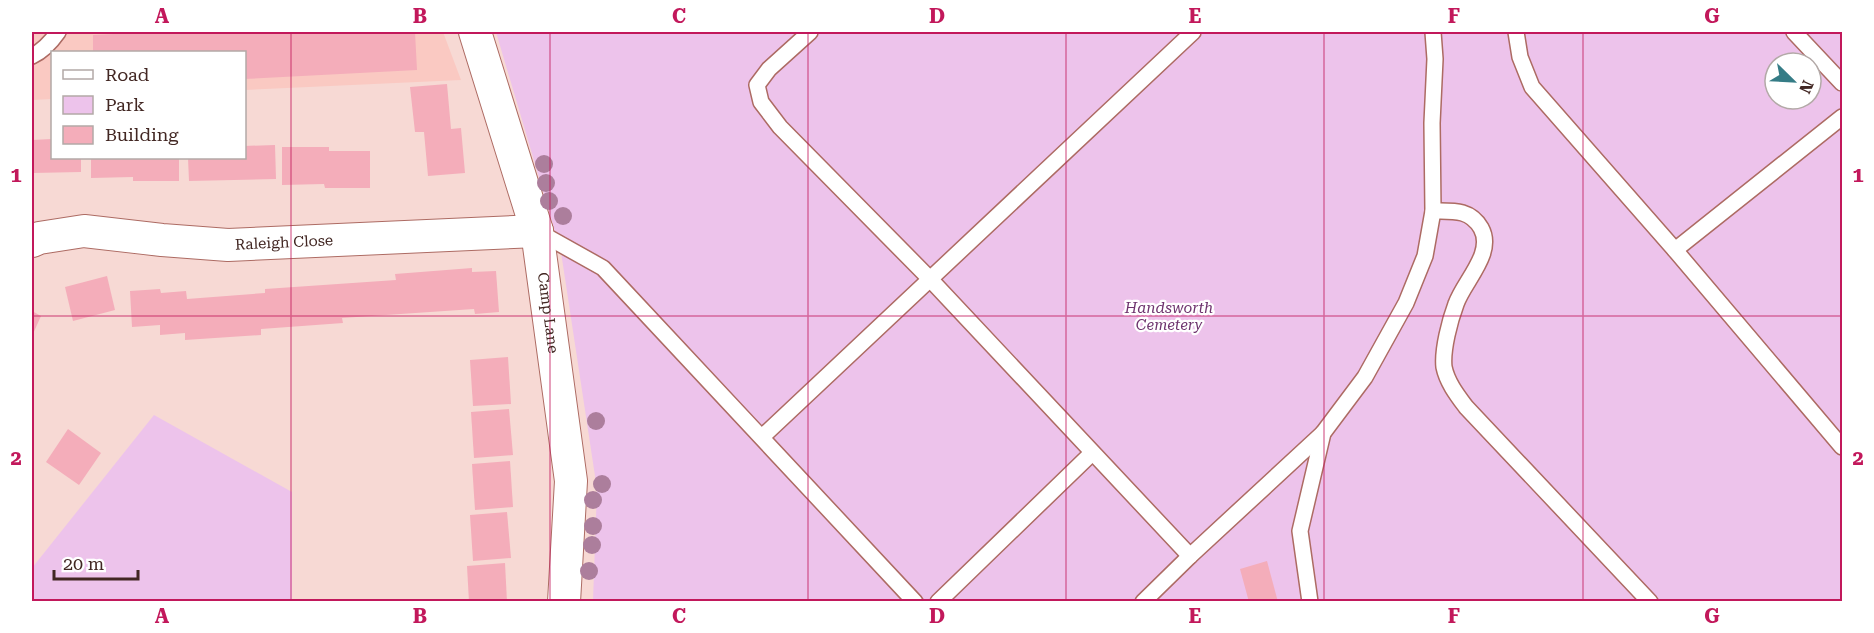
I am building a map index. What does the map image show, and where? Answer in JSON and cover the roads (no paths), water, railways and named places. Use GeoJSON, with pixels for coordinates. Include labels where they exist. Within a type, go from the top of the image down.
{"type":"FeatureCollection","features":[{"type":"Feature","properties":{"kind":"street","name":"Camp Lane"},"geometry":{"type":"LineString","coordinates":[[475,32],[537,231],[571,481],[564,602]]}},
{"type":"Feature","properties":{"kind":"street","name":"Raleigh Close"},"geometry":{"type":"LineString","coordinates":[[32,242],[39,238],[84,231],[228,245],[537,231]]}},
{"type":"Feature","properties":{"kind":"lane"},"geometry":{"type":"LineString","coordinates":[[32,56],[38,54],[52,42],[58,32]]}},
{"type":"Feature","properties":{"kind":"lane"},"geometry":{"type":"LineString","coordinates":[[810,32],[769,69],[757,85],[761,102],[780,127],[929,278],[1190,556]]}},
{"type":"Feature","properties":{"kind":"lane"},"geometry":{"type":"LineString","coordinates":[[762,438],[929,278],[1193,32]]}},
{"type":"Feature","properties":{"kind":"lane"},"geometry":{"type":"LineString","coordinates":[[1143,602],[1323,433],[1365,377],[1406,303],[1425,256],[1433,211],[1432,123],[1436,59],[1433,32]]}},
{"type":"Feature","properties":{"kind":"lane"},"geometry":{"type":"LineString","coordinates":[[1516,32],[1520,57],[1532,87],[1675,250],[1842,447]]}},
{"type":"Feature","properties":{"kind":"lane"},"geometry":{"type":"LineString","coordinates":[[1794,32],[1842,83]]}},
{"type":"Feature","properties":{"kind":"lane"},"geometry":{"type":"LineString","coordinates":[[1675,250],[1842,117]]}},
{"type":"Feature","properties":{"kind":"lane"},"geometry":{"type":"LineString","coordinates":[[1433,211],[1463,212],[1476,220],[1485,235],[1483,252],[1456,302],[1447,334],[1444,365],[1449,383],[1466,407],[1650,602]]}},
{"type":"Feature","properties":{"kind":"lane"},"geometry":{"type":"LineString","coordinates":[[537,231],[603,268],[915,602]]}},
{"type":"Feature","properties":{"kind":"lane"},"geometry":{"type":"LineString","coordinates":[[1310,602],[1300,531],[1323,433]]}},
{"type":"Feature","properties":{"kind":"lane"},"geometry":{"type":"LineString","coordinates":[[938,602],[1092,453]]}},
{"type":"Feature","properties":{"kind":"park label","name":"Handsworth Cemetery"},"geometry":{"type":"Point","coordinates":[1169,316]}}]}
